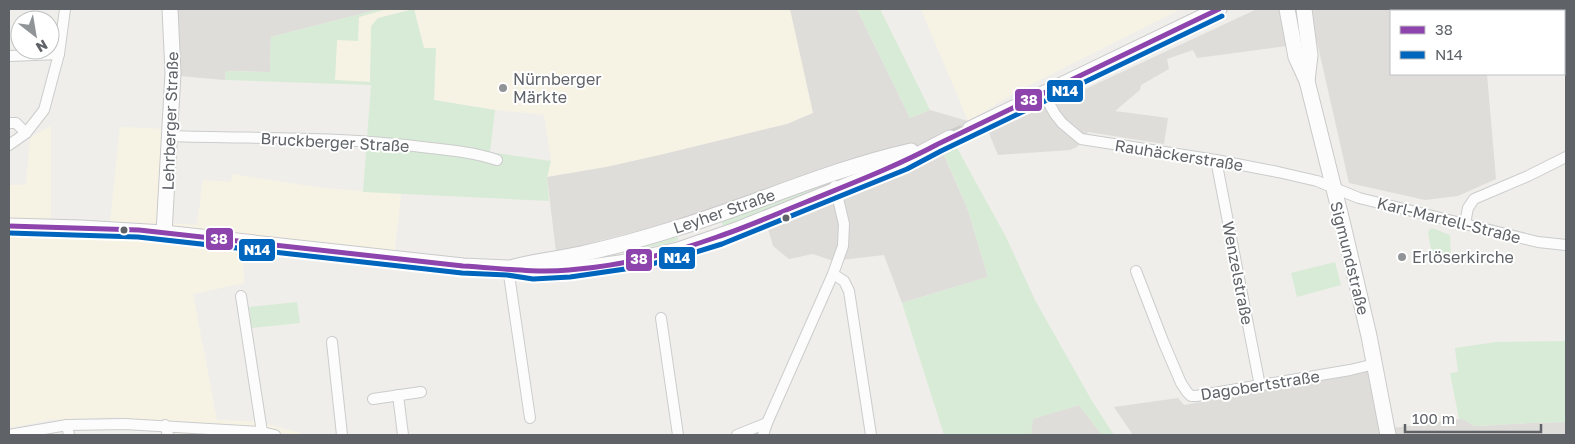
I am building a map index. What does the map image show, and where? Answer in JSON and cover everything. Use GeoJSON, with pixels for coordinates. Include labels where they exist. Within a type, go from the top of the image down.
{"type":"FeatureCollection","features":[{"type":"Feature","properties":{"kind":"main road","name":"Lehrberger Straße"},"geometry":{"type":"LineString","coordinates":[[164,233],[171,136],[173,55],[170,9]]}},
{"type":"Feature","properties":{"kind":"main road"},"geometry":{"type":"LineString","coordinates":[[970,129],[1219,9]]}},
{"type":"Feature","properties":{"kind":"main road","name":"Sigmundstraße"},"geometry":{"type":"LineString","coordinates":[[1288,9],[1296,57],[1307,81],[1375,364],[1388,435]]}},
{"type":"Feature","properties":{"kind":"main road","name":"Sigmundstraße"},"geometry":{"type":"LineString","coordinates":[[1304,9],[1310,54],[1307,81]]}},
{"type":"Feature","properties":{"kind":"main road","name":"Leyher Straße"},"geometry":{"type":"LineString","coordinates":[[9,226],[164,233],[445,264],[508,268],[533,272],[561,271],[602,266],[654,256],[719,237],[904,162],[944,141],[874,159],[729,211],[668,230],[591,252],[508,268]]}},
{"type":"Feature","properties":{"kind":"street"},"geometry":{"type":"LineString","coordinates":[[60,46],[65,9]]}},
{"type":"Feature","properties":{"kind":"street"},"geometry":{"type":"LineString","coordinates":[[9,145],[26,133],[44,110],[57,60]]}},
{"type":"Feature","properties":{"kind":"street","name":"Rauhäckerstraße"},"geometry":{"type":"LineString","coordinates":[[1043,93],[1054,114],[1081,139],[1216,160],[1299,177],[1333,189]]}},
{"type":"Feature","properties":{"kind":"street"},"geometry":{"type":"LineString","coordinates":[[9,123],[16,123],[26,133]]}},
{"type":"Feature","properties":{"kind":"street","name":"Bruckberger Straße"},"geometry":{"type":"LineString","coordinates":[[171,136],[325,138],[390,143],[480,154],[497,160]]}},
{"type":"Feature","properties":{"kind":"street"},"geometry":{"type":"LineString","coordinates":[[1464,223],[1468,208],[1474,199],[1528,176],[1566,157]]}},
{"type":"Feature","properties":{"kind":"street","name":"Wenzelstraße"},"geometry":{"type":"LineString","coordinates":[[1216,160],[1260,386]]}},
{"type":"Feature","properties":{"kind":"street"},"geometry":{"type":"LineString","coordinates":[[763,435],[833,274],[843,246],[842,216],[831,174]]}},
{"type":"Feature","properties":{"kind":"street","name":"Karl-Martell-Straße"},"geometry":{"type":"LineString","coordinates":[[1333,189],[1354,196],[1538,242],[1566,245]]}},
{"type":"Feature","properties":{"kind":"street"},"geometry":{"type":"LineString","coordinates":[[508,268],[530,418]]}},
{"type":"Feature","properties":{"kind":"street","name":"Dagobertstraße"},"geometry":{"type":"LineString","coordinates":[[1136,271],[1163,341],[1187,392],[1191,396],[1260,386],[1375,364]]}},
{"type":"Feature","properties":{"kind":"street"},"geometry":{"type":"LineString","coordinates":[[833,274],[844,281],[849,291],[871,435]]}},
{"type":"Feature","properties":{"kind":"street"},"geometry":{"type":"LineString","coordinates":[[241,296],[262,432]]}},
{"type":"Feature","properties":{"kind":"street"},"geometry":{"type":"LineString","coordinates":[[661,318],[678,435]]}},
{"type":"Feature","properties":{"kind":"street"},"geometry":{"type":"LineString","coordinates":[[332,342],[342,435]]}},
{"type":"Feature","properties":{"kind":"street"},"geometry":{"type":"LineString","coordinates":[[373,399],[421,392]]}},
{"type":"Feature","properties":{"kind":"street"},"geometry":{"type":"LineString","coordinates":[[398,395],[403,435]]}},
{"type":"Feature","properties":{"kind":"street"},"geometry":{"type":"LineString","coordinates":[[737,435],[767,423]]}},
{"type":"Feature","properties":{"kind":"street"},"geometry":{"type":"LineString","coordinates":[[9,434],[125,424],[166,430],[262,432],[274,435]]}},
{"type":"Feature","properties":{"kind":"shaded area"},"geometry":{"type":"Polygon","coordinates":[[[165,9],[380,9],[271,37],[270,72],[226,71],[225,80],[167,75],[165,9]]]}},
{"type":"Feature","properties":{"kind":"shaded area"},"geometry":{"type":"Polygon","coordinates":[[[387,9],[410,9],[378,18],[372,26],[370,82],[335,80],[337,40],[359,17],[387,9]]]}},
{"type":"Feature","properties":{"kind":"shaded area"},"geometry":{"type":"Polygon","coordinates":[[[414,9],[790,9],[813,113],[787,124],[664,154],[606,167],[547,177],[551,161],[544,115],[495,110],[434,100],[436,48],[424,48],[414,9]]]}},
{"type":"Feature","properties":{"kind":"shaded area"},"geometry":{"type":"Polygon","coordinates":[[[790,9],[857,9],[910,118],[930,110],[968,121],[971,124],[957,148],[944,155],[968,210],[988,277],[902,303],[884,255],[833,261],[813,254],[789,259],[773,246],[761,204],[676,221],[556,252],[547,177],[606,167],[664,154],[787,124],[813,113],[790,9]]]}},
{"type":"Feature","properties":{"kind":"shaded area"},"geometry":{"type":"Polygon","coordinates":[[[921,9],[1181,9],[1018,91],[968,121],[921,9]]]}},
{"type":"Feature","properties":{"kind":"shaded area"},"geometry":{"type":"Polygon","coordinates":[[[1257,9],[1566,9],[1566,45],[1565,10],[1390,10],[1390,75],[1487,75],[1496,179],[1458,196],[1425,200],[1349,183],[1317,42],[1197,58],[1193,50],[1167,59],[1169,69],[1141,85],[1140,90],[1115,111],[1168,118],[1164,144],[1088,132],[1077,147],[1070,150],[998,155],[988,131],[1066,98],[1257,9]]]}},
{"type":"Feature","properties":{"kind":"shaded area"},"geometry":{"type":"Polygon","coordinates":[[[51,126],[51,226],[110,223],[120,127],[168,129],[163,223],[197,225],[203,180],[231,182],[232,174],[323,188],[401,194],[394,257],[242,240],[244,283],[193,294],[217,420],[260,422],[307,435],[174,435],[169,423],[113,417],[50,420],[9,428],[9,185],[26,185],[30,138],[51,126]]]}},
{"type":"Feature","properties":{"kind":"shaded area"},"geometry":{"type":"Polygon","coordinates":[[[1373,370],[1385,429],[1459,419],[1463,419],[1475,426],[1566,422],[1566,435],[1133,435],[1114,407],[1178,398],[1184,405],[1373,370]]]}},
{"type":"Feature","properties":{"kind":"shaded area"},"geometry":{"type":"Polygon","coordinates":[[[1079,405],[1102,435],[1031,435],[1032,419],[1079,405]]]}},
{"type":"Feature","properties":{"kind":"green space"},"geometry":{"type":"Polygon","coordinates":[[[380,9],[387,9],[359,17],[358,41],[337,40],[335,80],[370,82],[371,26],[378,18],[414,9],[424,48],[436,48],[434,100],[495,110],[490,152],[551,161],[547,177],[549,201],[363,192],[371,85],[225,80],[226,71],[270,72],[271,37],[380,9]]]}},
{"type":"Feature","properties":{"kind":"green space"},"geometry":{"type":"Polygon","coordinates":[[[857,9],[880,9],[930,110],[910,118],[857,9]]]}},
{"type":"Feature","properties":{"kind":"green space"},"geometry":{"type":"Polygon","coordinates":[[[957,148],[1006,237],[1035,300],[1092,401],[1114,435],[1102,435],[1079,405],[1033,419],[1031,435],[944,435],[902,303],[988,277],[968,210],[944,154],[957,148]]]}},
{"type":"Feature","properties":{"kind":"green space"},"geometry":{"type":"Polygon","coordinates":[[[810,186],[822,189],[726,227],[722,224],[722,220],[810,186]]]}},
{"type":"Feature","properties":{"kind":"green space"},"geometry":{"type":"Polygon","coordinates":[[[1432,228],[1450,235],[1451,255],[1440,256],[1432,254],[1428,233],[1432,228]]]}},
{"type":"Feature","properties":{"kind":"green space"},"geometry":{"type":"Polygon","coordinates":[[[676,232],[678,240],[669,243],[593,259],[676,232]]]}},
{"type":"Feature","properties":{"kind":"green space"},"geometry":{"type":"Polygon","coordinates":[[[1335,262],[1341,285],[1297,297],[1291,273],[1335,262]]]}},
{"type":"Feature","properties":{"kind":"green space"},"geometry":{"type":"Polygon","coordinates":[[[297,302],[300,323],[252,328],[249,307],[297,302]]]}},
{"type":"Feature","properties":{"kind":"green space"},"geometry":{"type":"Polygon","coordinates":[[[1566,341],[1566,422],[1475,426],[1463,419],[1459,419],[1450,373],[1458,372],[1455,348],[1496,342],[1566,341]]]}},
{"type":"Feature","properties":{"kind":"tunnel"},"geometry":{"type":"LineString","coordinates":[[950,138],[970,129]]}},
{"type":"Feature","properties":{"kind":"transit line","name":"38"},"geometry":{"type":"LineString","coordinates":[[9,226],[139,230],[463,266],[516,270],[569,270],[626,262],[681,249],[728,233],[872,175],[1219,9]]}},
{"type":"Feature","properties":{"kind":"transit line","name":"N14"},"geometry":{"type":"LineString","coordinates":[[9,233],[138,237],[462,273],[507,275],[533,279],[570,277],[639,267],[722,244],[907,169],[1222,16]]}},
{"type":"Feature","properties":{"kind":"place","name":"Nürnberger Märkte"},"geometry":{"type":"Point","coordinates":[503,88]}},
{"type":"Feature","properties":{"kind":"place","name":"Erlöserkirche"},"geometry":{"type":"Point","coordinates":[1402,257]}}]}
